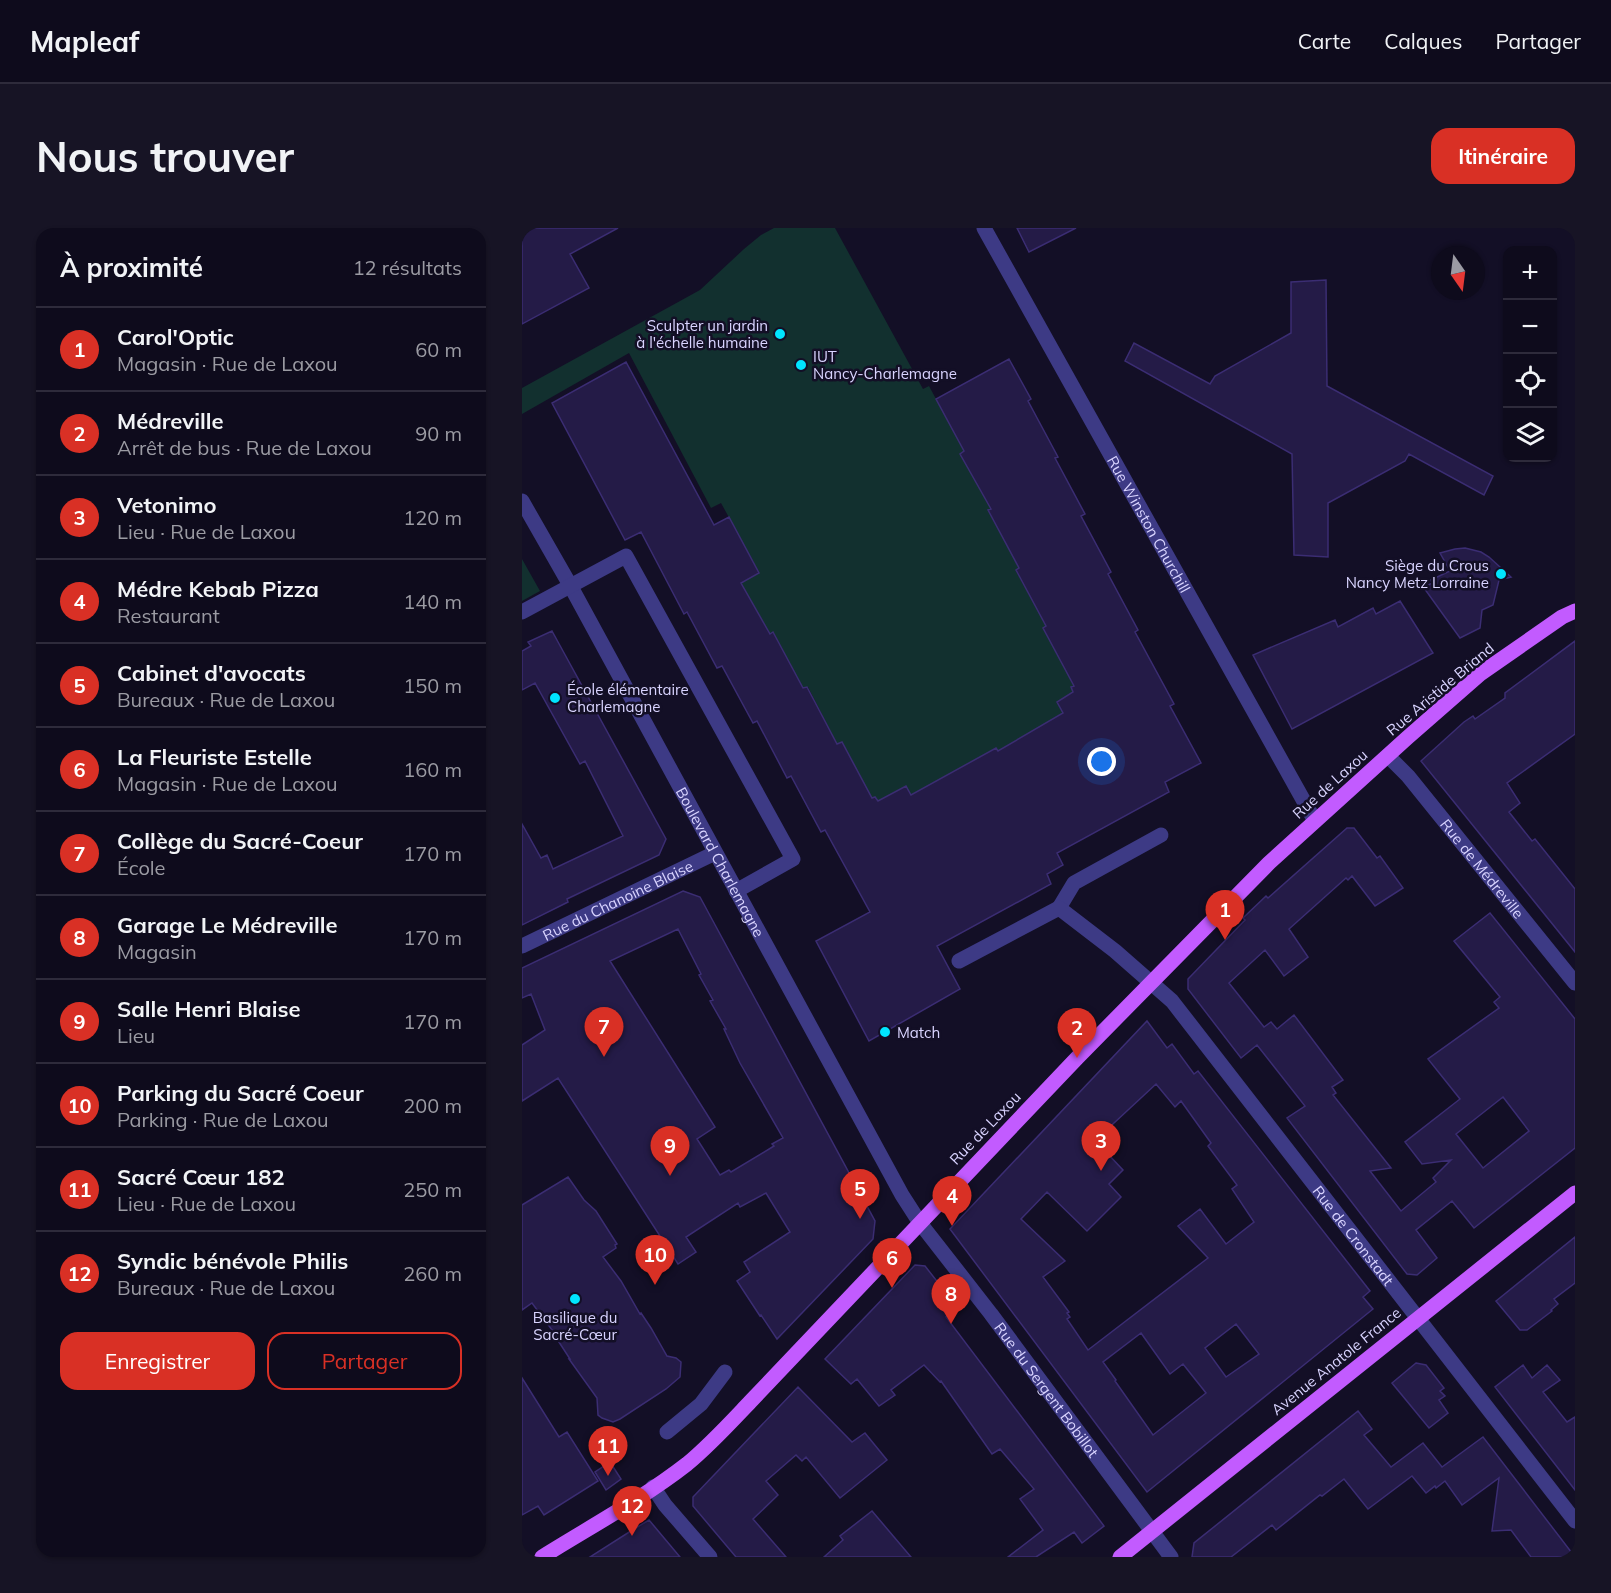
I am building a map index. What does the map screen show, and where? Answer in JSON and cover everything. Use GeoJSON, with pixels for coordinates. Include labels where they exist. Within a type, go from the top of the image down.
{"type":"FeatureCollection","features":[{"type":"Feature","properties":{"kind":"main road","name":"Rue Aristide Briand"},"geometry":{"type":"LineString","coordinates":[[1389,756],[1480,674],[1562,617],[1575,611]]}},
{"type":"Feature","properties":{"kind":"main road","name":"Rue de Laxou"},"geometry":{"type":"LineString","coordinates":[[542,1557],[687,1464],[721,1432],[1150,983],[1262,870],[1389,756]]}},
{"type":"Feature","properties":{"kind":"main road","name":"Avenue Anatole France"},"geometry":{"type":"LineString","coordinates":[[1120,1557],[1575,1193]]}},
{"type":"Feature","properties":{"kind":"street","name":"Rue Winston Churchill"},"geometry":{"type":"LineString","coordinates":[[984,228],[1315,821]]}},
{"type":"Feature","properties":{"kind":"street","name":"Boulevard Charlemagne"},"geometry":{"type":"LineString","coordinates":[[522,501],[570,585],[894,1183],[920,1223]]}},
{"type":"Feature","properties":{"kind":"street"},"geometry":{"type":"LineString","coordinates":[[522,612],[626,556],[793,859],[736,891]]}},
{"type":"Feature","properties":{"kind":"street","name":"Rue de Médreville"},"geometry":{"type":"LineString","coordinates":[[1389,756],[1408,776],[1575,983]]}},
{"type":"Feature","properties":{"kind":"street"},"geometry":{"type":"LineString","coordinates":[[959,961],[1059,908],[1074,883],[1161,835]]}},
{"type":"Feature","properties":{"kind":"street","name":"Rue du Chanoine Blaise"},"geometry":{"type":"LineString","coordinates":[[522,946],[715,853]]}},
{"type":"Feature","properties":{"kind":"street","name":"Rue de Cronstadt"},"geometry":{"type":"LineString","coordinates":[[1059,908],[1115,951],[1172,1000],[1575,1521]]}},
{"type":"Feature","properties":{"kind":"street","name":"Rue du Sergent Bobillot"},"geometry":{"type":"LineString","coordinates":[[920,1223],[991,1314],[1171,1557]]}},
{"type":"Feature","properties":{"kind":"street"},"geometry":{"type":"LineString","coordinates":[[667,1432],[701,1404],[724,1372]]}},
{"type":"Feature","properties":{"kind":"street"},"geometry":{"type":"LineString","coordinates":[[653,1487],[665,1505],[710,1557]]}},
{"type":"Feature","properties":{"kind":"green space"},"geometry":{"type":"Polygon","coordinates":[[[774,228],[835,228],[923,389],[929,386],[964,451],[961,454],[991,509],[988,510],[1019,568],[1016,571],[1046,626],[1043,628],[1074,686],[1071,687],[1073,692],[1057,702],[1063,713],[998,751],[996,748],[911,795],[878,801],[875,797],[872,798],[842,742],[837,744],[808,687],[803,688],[774,633],[770,634],[741,583],[759,572],[721,503],[711,508],[629,353],[522,414],[522,388],[700,290],[744,249],[774,228]]]}},
{"type":"Feature","properties":{"kind":"green space"},"geometry":{"type":"Polygon","coordinates":[[[522,559],[540,591],[522,601],[522,559]]]}},
{"type":"Feature","properties":{"kind":"building"},"geometry":{"type":"Polygon","coordinates":[[[522,228],[618,228],[570,254],[589,288],[522,324],[522,228]]]}},
{"type":"Feature","properties":{"kind":"building"},"geometry":{"type":"Polygon","coordinates":[[[1017,228],[1076,228],[1029,252],[1017,228]]]}},
{"type":"Feature","properties":{"kind":"building"},"geometry":{"type":"Polygon","coordinates":[[[1326,280],[1327,386],[1493,476],[1484,495],[1409,454],[1405,461],[1328,503],[1328,557],[1294,555],[1292,454],[1125,361],[1134,343],[1210,384],[1215,376],[1291,333],[1291,282],[1326,280]]]}},
{"type":"Feature","properties":{"kind":"building"},"geometry":{"type":"Polygon","coordinates":[[[1009,359],[1058,457],[1055,458],[1085,514],[1081,516],[1138,630],[1135,632],[1174,704],[1170,706],[1201,763],[1165,782],[1169,792],[1057,853],[1063,865],[1047,874],[1051,884],[937,946],[960,989],[869,1041],[816,941],[870,912],[825,830],[821,832],[791,776],[787,778],[757,721],[753,723],[722,666],[717,668],[687,612],[684,614],[641,532],[625,540],[552,403],[626,362],[714,525],[729,517],[759,573],[741,583],[770,634],[773,632],[803,688],[807,687],[837,744],[842,742],[872,798],[875,797],[878,801],[906,786],[911,795],[996,748],[998,751],[1063,713],[1057,702],[1073,692],[1071,687],[1074,686],[1043,628],[1046,626],[1016,570],[1019,568],[988,510],[991,509],[960,454],[964,451],[936,399],[1009,359]]]}},
{"type":"Feature","properties":{"kind":"building"},"geometry":{"type":"Polygon","coordinates":[[[1465,548],[1481,552],[1489,557],[1511,577],[1499,580],[1493,605],[1482,610],[1480,628],[1460,638],[1424,588],[1432,583],[1431,580],[1450,571],[1440,553],[1465,548]]]}},
{"type":"Feature","properties":{"kind":"building"},"geometry":{"type":"Polygon","coordinates":[[[1400,601],[1433,653],[1292,729],[1253,655],[1335,620],[1338,627],[1373,608],[1376,614],[1400,601]]]}},
{"type":"Feature","properties":{"kind":"building"},"geometry":{"type":"Polygon","coordinates":[[[552,631],[666,839],[659,855],[567,899],[568,902],[522,925],[522,824],[541,858],[547,855],[553,869],[623,836],[585,761],[580,764],[535,683],[522,690],[522,651],[531,646],[528,642],[552,631]]]}},
{"type":"Feature","properties":{"kind":"building"},"geometry":{"type":"Polygon","coordinates":[[[1575,641],[1575,734],[1507,783],[1520,803],[1509,812],[1532,841],[1535,839],[1575,889],[1575,952],[1421,761],[1464,722],[1473,716],[1475,719],[1505,698],[1505,693],[1575,641]]]}},
{"type":"Feature","properties":{"kind":"building"},"geometry":{"type":"Polygon","coordinates":[[[1347,828],[1354,828],[1377,858],[1380,856],[1403,888],[1375,906],[1352,876],[1348,880],[1346,878],[1289,929],[1308,957],[1284,976],[1265,950],[1229,983],[1264,1027],[1271,1022],[1277,1029],[1294,1015],[1343,1080],[1332,1087],[1336,1093],[1333,1095],[1391,1168],[1370,1171],[1401,1211],[1436,1182],[1433,1178],[1451,1160],[1422,1164],[1405,1142],[1460,1099],[1428,1059],[1499,1008],[1494,1002],[1500,997],[1454,941],[1490,913],[1575,1019],[1575,1148],[1474,1228],[1452,1201],[1416,1230],[1437,1258],[1417,1275],[1407,1274],[1287,1118],[1305,1106],[1257,1045],[1241,1058],[1188,989],[1188,979],[1245,920],[1243,918],[1266,896],[1268,898],[1347,828]],[[1503,1097],[1456,1134],[1483,1168],[1529,1131],[1503,1097]]]}},
{"type":"Feature","properties":{"kind":"building"},"geometry":{"type":"Polygon","coordinates":[[[683,891],[700,897],[875,1221],[873,1239],[777,1339],[737,1281],[750,1272],[744,1262],[790,1232],[766,1193],[740,1207],[738,1203],[686,1237],[696,1252],[678,1264],[558,1078],[522,1101],[522,1045],[545,1030],[531,994],[522,998],[522,968],[683,891]],[[678,929],[610,961],[715,1127],[697,1139],[720,1175],[729,1170],[731,1172],[783,1138],[740,1063],[724,1029],[726,1029],[710,1001],[713,1000],[699,975],[701,974],[678,929]]]}},
{"type":"Feature","properties":{"kind":"building"},"geometry":{"type":"Polygon","coordinates":[[[1147,1021],[1167,1048],[1172,1044],[1194,1074],[1198,1071],[1370,1291],[1363,1297],[1373,1309],[1147,1492],[950,1229],[1147,1021]],[[1156,1084],[1100,1136],[1112,1149],[1107,1153],[1123,1170],[1109,1184],[1121,1197],[1087,1231],[1047,1192],[1021,1219],[1065,1261],[1043,1277],[1069,1312],[1067,1313],[1070,1317],[1067,1319],[1088,1350],[1208,1258],[1178,1226],[1200,1209],[1226,1244],[1254,1222],[1232,1189],[1237,1185],[1208,1146],[1211,1143],[1181,1101],[1175,1107],[1156,1084]],[[1236,1324],[1205,1348],[1226,1377],[1259,1354],[1236,1324]],[[1141,1333],[1103,1362],[1153,1435],[1206,1393],[1183,1364],[1170,1374],[1141,1333]]]}},
{"type":"Feature","properties":{"kind":"building","name":"Basilique du Sacré-Cœur"},"geometry":{"type":"Polygon","coordinates":[[[568,1177],[584,1200],[596,1211],[617,1244],[616,1248],[603,1257],[621,1281],[667,1356],[681,1362],[680,1377],[666,1389],[613,1422],[598,1415],[597,1398],[532,1303],[522,1310],[522,1205],[568,1177]]]}},
{"type":"Feature","properties":{"kind":"building"},"geometry":{"type":"Polygon","coordinates":[[[1575,1237],[1575,1283],[1554,1299],[1558,1304],[1552,1311],[1527,1330],[1520,1330],[1496,1301],[1575,1237]]]}},
{"type":"Feature","properties":{"kind":"building"},"geometry":{"type":"Polygon","coordinates":[[[915,1265],[925,1266],[958,1308],[946,1317],[1104,1526],[1082,1543],[1074,1532],[1036,1557],[1008,1557],[1043,1530],[1020,1499],[1034,1489],[1000,1449],[992,1454],[941,1381],[924,1365],[891,1390],[895,1395],[879,1406],[857,1379],[851,1384],[825,1359],[915,1265]]]}},
{"type":"Feature","properties":{"kind":"building"},"geometry":{"type":"Polygon","coordinates":[[[1416,1363],[1426,1365],[1444,1388],[1440,1391],[1445,1396],[1439,1400],[1448,1413],[1429,1428],[1392,1383],[1416,1363]]]}},
{"type":"Feature","properties":{"kind":"building"},"geometry":{"type":"Polygon","coordinates":[[[1523,1365],[1532,1378],[1547,1365],[1560,1380],[1543,1392],[1567,1422],[1575,1417],[1575,1490],[1495,1387],[1523,1365]]]}},
{"type":"Feature","properties":{"kind":"building"},"geometry":{"type":"Polygon","coordinates":[[[522,1378],[559,1437],[567,1432],[598,1481],[544,1515],[538,1506],[522,1515],[522,1378]]]}},
{"type":"Feature","properties":{"kind":"building"},"geometry":{"type":"Polygon","coordinates":[[[798,1387],[852,1442],[865,1433],[887,1460],[840,1498],[806,1457],[802,1461],[796,1455],[766,1481],[778,1495],[753,1519],[786,1557],[736,1557],[693,1506],[693,1497],[798,1387]]]}},
{"type":"Feature","properties":{"kind":"building"},"geometry":{"type":"Polygon","coordinates":[[[1358,1411],[1372,1429],[1364,1435],[1391,1467],[1423,1443],[1442,1467],[1483,1437],[1575,1557],[1531,1557],[1511,1530],[1492,1531],[1499,1478],[1462,1505],[1445,1481],[1426,1493],[1412,1476],[1368,1509],[1344,1479],[1276,1530],[1272,1525],[1231,1557],[1192,1557],[1194,1543],[1358,1411]]]}},
{"type":"Feature","properties":{"kind":"building"},"geometry":{"type":"Polygon","coordinates":[[[610,1462],[621,1479],[606,1490],[595,1472],[610,1462]]]}},
{"type":"Feature","properties":{"kind":"building"},"geometry":{"type":"Polygon","coordinates":[[[872,1511],[911,1557],[824,1557],[843,1540],[840,1536],[872,1511]]]}},
{"type":"Feature","properties":{"kind":"building"},"geometry":{"type":"Polygon","coordinates":[[[649,1520],[680,1557],[590,1557],[634,1529],[649,1520]]]}},
{"type":"Feature","properties":{"kind":"place","name":"Sculpter un jardin à l'échelle humaine"},"geometry":{"type":"Point","coordinates":[780,334]}},
{"type":"Feature","properties":{"kind":"place","name":"IUT Nancy-Charlemagne"},"geometry":{"type":"Point","coordinates":[801,365]}},
{"type":"Feature","properties":{"kind":"place","name":"Siège du Crous Nancy Metz Lorraine"},"geometry":{"type":"Point","coordinates":[1501,574]}},
{"type":"Feature","properties":{"kind":"place","name":"École élémentaire Charlemagne"},"geometry":{"type":"Point","coordinates":[555,698]}},
{"type":"Feature","properties":{"kind":"place","name":"Carol'Optic"},"geometry":{"type":"Point","coordinates":[1225,940]}},
{"type":"Feature","properties":{"kind":"place","name":"Match"},"geometry":{"type":"Point","coordinates":[885,1032]}},
{"type":"Feature","properties":{"kind":"place","name":"Collège du Sacré-Coeur"},"geometry":{"type":"Point","coordinates":[604,1057]}},
{"type":"Feature","properties":{"kind":"place","name":"Médreville"},"geometry":{"type":"Point","coordinates":[1077,1058]}},
{"type":"Feature","properties":{"kind":"place","name":"Vetonimo"},"geometry":{"type":"Point","coordinates":[1101,1171]}},
{"type":"Feature","properties":{"kind":"place","name":"Salle Henri Blaise"},"geometry":{"type":"Point","coordinates":[670,1176]}},
{"type":"Feature","properties":{"kind":"place","name":"Cabinet d'avocats"},"geometry":{"type":"Point","coordinates":[860,1219]}},
{"type":"Feature","properties":{"kind":"place","name":"Médre Kebab Pizza"},"geometry":{"type":"Point","coordinates":[952,1226]}},
{"type":"Feature","properties":{"kind":"place","name":"Parking du Sacré Coeur"},"geometry":{"type":"Point","coordinates":[655,1285]}},
{"type":"Feature","properties":{"kind":"place","name":"La Fleuriste Estelle"},"geometry":{"type":"Point","coordinates":[892,1288]}},
{"type":"Feature","properties":{"kind":"place","name":"Basilique du Sacré-Cœur"},"geometry":{"type":"Point","coordinates":[575,1299]}},
{"type":"Feature","properties":{"kind":"place","name":"Garage Le Médreville"},"geometry":{"type":"Point","coordinates":[951,1324]}},
{"type":"Feature","properties":{"kind":"place","name":"Sacré Cœur 182"},"geometry":{"type":"Point","coordinates":[608,1476]}},
{"type":"Feature","properties":{"kind":"place","name":"Syndic bénévole Philis"},"geometry":{"type":"Point","coordinates":[632,1536]}}]}
